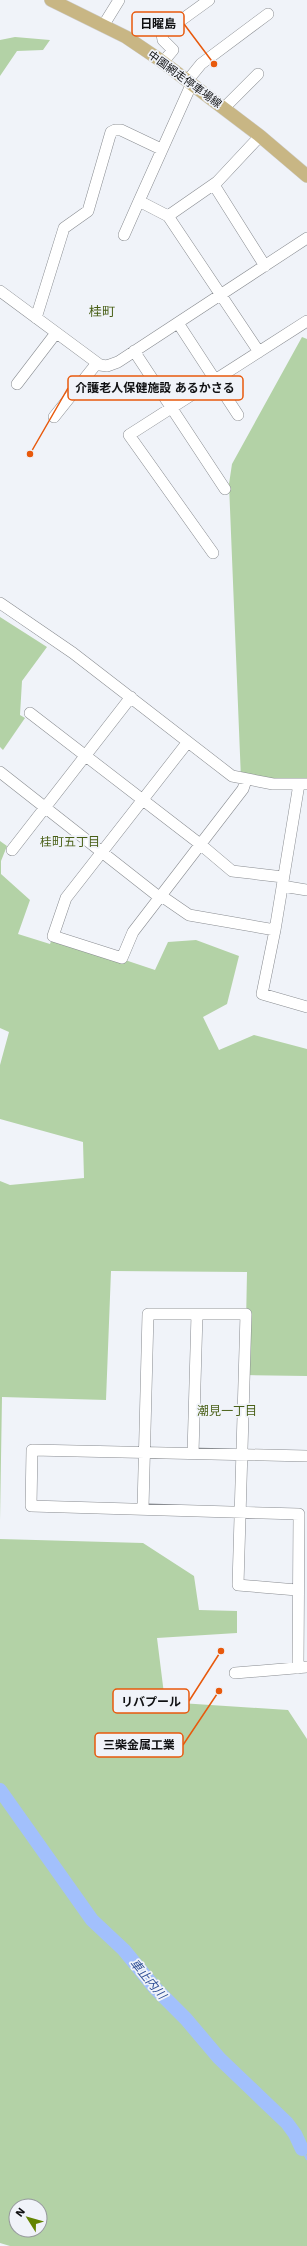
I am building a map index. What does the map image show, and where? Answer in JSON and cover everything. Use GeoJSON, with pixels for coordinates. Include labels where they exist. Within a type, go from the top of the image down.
{"type":"FeatureCollection","features":[{"type":"Feature","properties":{"kind":"main road","name":"中園網走停車場線"},"geometry":{"type":"LineString","coordinates":[[51,0],[126,38],[163,62],[260,136],[307,176]]}},
{"type":"Feature","properties":{"kind":"street"},"geometry":{"type":"LineString","coordinates":[[103,26],[119,0]]}},
{"type":"Feature","properties":{"kind":"street"},"geometry":{"type":"LineString","coordinates":[[163,62],[173,50],[163,40],[162,34],[209,0]]}},
{"type":"Feature","properties":{"kind":"street"},"geometry":{"type":"LineString","coordinates":[[124,235],[190,82],[201,64],[268,14]]}},
{"type":"Feature","properties":{"kind":"street"},"geometry":{"type":"LineString","coordinates":[[224,108],[258,74]]}},
{"type":"Feature","properties":{"kind":"street"},"geometry":{"type":"LineString","coordinates":[[36,318],[64,228],[88,211],[111,132],[121,130],[161,149]]}},
{"type":"Feature","properties":{"kind":"street"},"geometry":{"type":"LineString","coordinates":[[168,216],[214,185],[260,136]]}},
{"type":"Feature","properties":{"kind":"street"},"geometry":{"type":"LineString","coordinates":[[214,185],[265,266]]}},
{"type":"Feature","properties":{"kind":"street"},"geometry":{"type":"LineString","coordinates":[[139,200],[168,216],[259,352]]}},
{"type":"Feature","properties":{"kind":"street"},"geometry":{"type":"LineString","coordinates":[[0,291],[97,363],[107,366],[118,362],[307,238]]}},
{"type":"Feature","properties":{"kind":"street"},"geometry":{"type":"LineString","coordinates":[[212,553],[130,435],[307,321]]}},
{"type":"Feature","properties":{"kind":"street"},"geometry":{"type":"LineString","coordinates":[[178,323],[238,415]]}},
{"type":"Feature","properties":{"kind":"street"},"geometry":{"type":"LineString","coordinates":[[17,384],[56,333]]}},
{"type":"Feature","properties":{"kind":"street"},"geometry":{"type":"LineString","coordinates":[[134,351],[226,488]]}},
{"type":"Feature","properties":{"kind":"street"},"geometry":{"type":"LineString","coordinates":[[54,417],[97,363]]}},
{"type":"Feature","properties":{"kind":"street"},"geometry":{"type":"LineString","coordinates":[[0,603],[73,653],[131,697],[187,743],[232,776],[246,780],[273,784],[303,784],[262,994],[307,1007]]}},
{"type":"Feature","properties":{"kind":"street"},"geometry":{"type":"LineString","coordinates":[[12,850],[131,697]]}},
{"type":"Feature","properties":{"kind":"street"},"geometry":{"type":"LineString","coordinates":[[30,713],[200,844],[232,871],[283,881],[307,890]]}},
{"type":"Feature","properties":{"kind":"street"},"geometry":{"type":"LineString","coordinates":[[187,743],[101,851],[66,898],[53,936],[122,958],[133,932],[159,896],[243,789],[246,780]]}},
{"type":"Feature","properties":{"kind":"street"},"geometry":{"type":"LineString","coordinates":[[0,772],[159,896],[190,915],[275,930]]}},
{"type":"Feature","properties":{"kind":"street"},"geometry":{"type":"LineString","coordinates":[[143,1508],[148,1314],[246,1314],[238,1585],[297,1590]]}},
{"type":"Feature","properties":{"kind":"street"},"geometry":{"type":"LineString","coordinates":[[193,1453],[197,1314]]}},
{"type":"Feature","properties":{"kind":"street"},"geometry":{"type":"LineString","coordinates":[[235,1672],[302,1668],[297,1590],[299,1514],[143,1508],[31,1506],[32,1450],[307,1456]]}},
{"type":"Feature","properties":{"kind":"green space"},"geometry":{"type":"Polygon","coordinates":[[[15,37],[50,40],[43,50],[17,51],[0,76],[0,40],[15,37]]]}},
{"type":"Feature","properties":{"kind":"green space"},"geometry":{"type":"Polygon","coordinates":[[[302,337],[307,339],[307,784],[241,779],[229,484],[232,464],[302,337]]]}},
{"type":"Feature","properties":{"kind":"green space"},"geometry":{"type":"Polygon","coordinates":[[[0,617],[47,647],[22,681],[20,715],[25,718],[3,750],[0,747],[0,617]]]}},
{"type":"Feature","properties":{"kind":"green space"},"geometry":{"type":"Polygon","coordinates":[[[0,841],[7,846],[1,861],[1,874],[30,900],[18,934],[50,944],[53,936],[155,970],[168,942],[196,940],[239,956],[227,1004],[203,1017],[219,1050],[254,1035],[307,1049],[307,1376],[245,1375],[247,1272],[111,1271],[106,1400],[2,1397],[0,1520],[0,1181],[10,1185],[84,1178],[83,1142],[0,1119],[0,1065],[9,1032],[0,1028],[0,841]]]}},
{"type":"Feature","properties":{"kind":"green space"},"geometry":{"type":"Polygon","coordinates":[[[0,1539],[143,1543],[194,1576],[199,1610],[237,1611],[237,1633],[157,1638],[165,1702],[288,1710],[307,1739],[307,2246],[10,2246],[0,2243],[0,1539]]]}},
{"type":"Feature","properties":{"kind":"waterway","name":"車止内川"},"geometry":{"type":"LineString","coordinates":[[0,1790],[92,1920],[124,1950],[155,1988],[186,2019],[219,2058],[287,2123],[295,2134],[302,2149]]}},
{"type":"Feature","properties":{"kind":"waterway","name":"車止内川"},"geometry":{"type":"LineString","coordinates":[[302,2149],[307,2159]]}},
{"type":"Feature","properties":{"kind":"place","name":"日曜島"},"geometry":{"type":"Point","coordinates":[214,64]}},
{"type":"Feature","properties":{"kind":"place","name":"介護老人保健施設 あるかさる"},"geometry":{"type":"Point","coordinates":[30,454]}},
{"type":"Feature","properties":{"kind":"place","name":"リバプール"},"geometry":{"type":"Point","coordinates":[221,1651]}},
{"type":"Feature","properties":{"kind":"place","name":"三柴金属工業"},"geometry":{"type":"Point","coordinates":[219,1691]}},
{"type":"Feature","properties":{"kind":"district","name":"桂町"},"geometry":{"type":"Point","coordinates":[102,311]}},
{"type":"Feature","properties":{"kind":"district","name":"桂町五丁目"},"geometry":{"type":"Point","coordinates":[70,842]}},
{"type":"Feature","properties":{"kind":"district","name":"潮見一丁目"},"geometry":{"type":"Point","coordinates":[227,1411]}}]}
